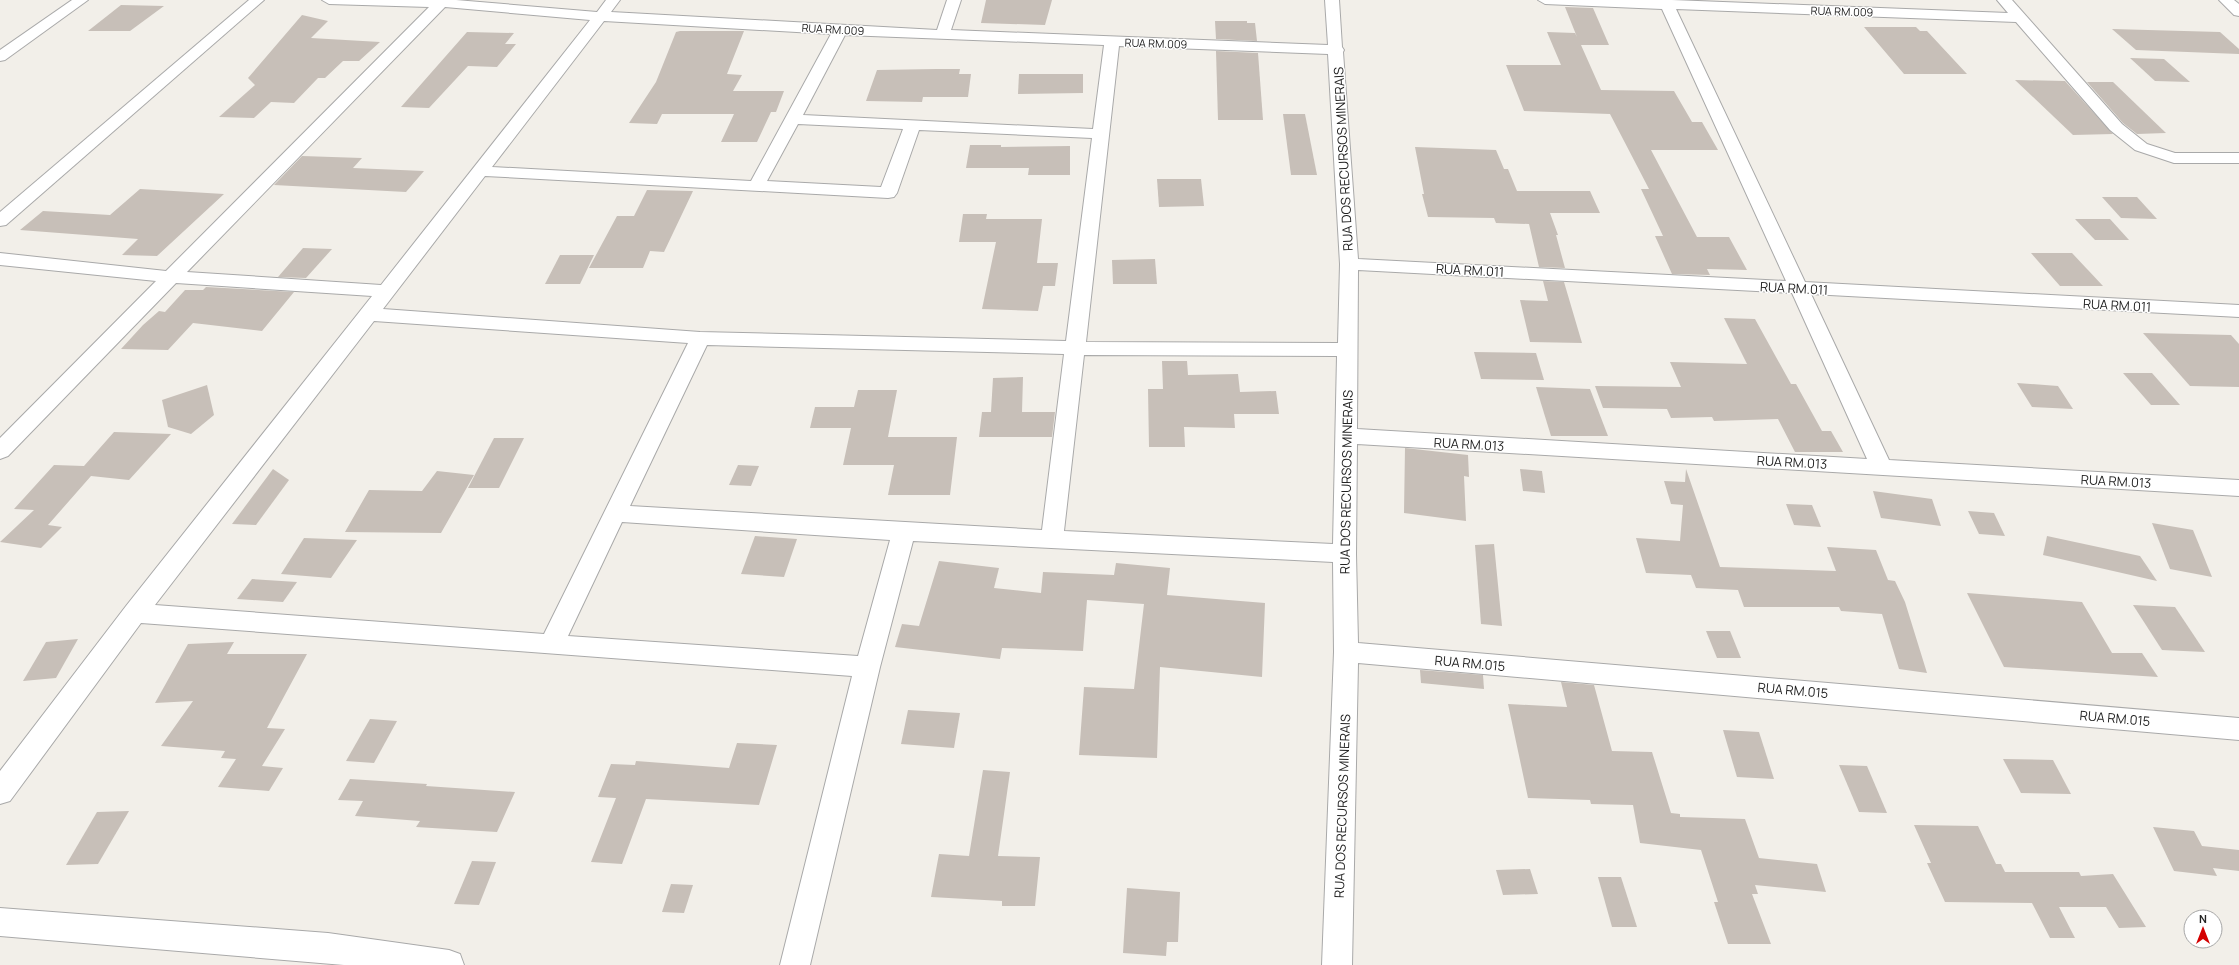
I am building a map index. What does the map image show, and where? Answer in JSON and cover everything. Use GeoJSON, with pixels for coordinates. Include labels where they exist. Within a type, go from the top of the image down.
{"type":"FeatureCollection","features":[{"type":"Feature","properties":{"kind":"street"},"geometry":{"type":"LineString","coordinates":[[0,58],[81,0]]}},
{"type":"Feature","properties":{"kind":"street"},"geometry":{"type":"LineString","coordinates":[[0,221],[257,0]]}},
{"type":"Feature","properties":{"kind":"street","name":"RUA RM.009"},"geometry":{"type":"LineString","coordinates":[[329,0],[443,2],[599,16],[840,30],[1337,50]]}},
{"type":"Feature","properties":{"kind":"street"},"geometry":{"type":"LineString","coordinates":[[0,792],[135,613],[368,314],[388,291],[479,171],[613,0]]}},
{"type":"Feature","properties":{"kind":"street"},"geometry":{"type":"LineString","coordinates":[[943,34],[954,0]]}},
{"type":"Feature","properties":{"kind":"street","name":"RUA DOS RECURSOS MINERAIS"},"geometry":{"type":"LineString","coordinates":[[1332,0],[1337,50],[1348,264],[1344,554],[1346,652],[1337,965]]}},
{"type":"Feature","properties":{"kind":"street","name":"RUA RM.009"},"geometry":{"type":"LineString","coordinates":[[1545,0],[1666,2],[2018,18]]}},
{"type":"Feature","properties":{"kind":"street"},"geometry":{"type":"LineString","coordinates":[[2004,0],[2018,18],[2116,127],[2141,147],[2174,158],[2239,158]]}},
{"type":"Feature","properties":{"kind":"street"},"geometry":{"type":"LineString","coordinates":[[2226,0],[2239,12]]}},
{"type":"Feature","properties":{"kind":"street"},"geometry":{"type":"LineString","coordinates":[[0,451],[443,2]]}},
{"type":"Feature","properties":{"kind":"street"},"geometry":{"type":"LineString","coordinates":[[1666,2],[1882,467]]}},
{"type":"Feature","properties":{"kind":"street"},"geometry":{"type":"LineString","coordinates":[[757,185],[840,30]]}},
{"type":"Feature","properties":{"kind":"street"},"geometry":{"type":"LineString","coordinates":[[1052,540],[1112,41]]}},
{"type":"Feature","properties":{"kind":"street"},"geometry":{"type":"LineString","coordinates":[[791,119],[1102,134]]}},
{"type":"Feature","properties":{"kind":"street"},"geometry":{"type":"LineString","coordinates":[[479,171],[888,193],[912,126]]}},
{"type":"Feature","properties":{"kind":"street"},"geometry":{"type":"LineString","coordinates":[[0,259],[171,277],[388,291]]}},
{"type":"Feature","properties":{"kind":"street","name":"RUA RM.011"},"geometry":{"type":"LineString","coordinates":[[1348,264],[1798,289],[2239,311]]}},
{"type":"Feature","properties":{"kind":"street"},"geometry":{"type":"LineString","coordinates":[[368,314],[700,338],[1076,348],[1348,350]]}},
{"type":"Feature","properties":{"kind":"street"},"geometry":{"type":"LineString","coordinates":[[550,645],[700,338]]}},
{"type":"Feature","properties":{"kind":"street","name":"RUA RM.013"},"geometry":{"type":"LineString","coordinates":[[1346,436],[2239,488]]}},
{"type":"Feature","properties":{"kind":"street"},"geometry":{"type":"LineString","coordinates":[[614,513],[904,532],[1344,554]]}},
{"type":"Feature","properties":{"kind":"street"},"geometry":{"type":"LineString","coordinates":[[795,965],[867,667],[904,532]]}},
{"type":"Feature","properties":{"kind":"street"},"geometry":{"type":"LineString","coordinates":[[135,613],[550,645],[867,667]]}},
{"type":"Feature","properties":{"kind":"street","name":"RUA RM.015"},"geometry":{"type":"LineString","coordinates":[[1346,652],[2239,729]]}},
{"type":"Feature","properties":{"kind":"street"},"geometry":{"type":"LineString","coordinates":[[0,922],[323,956],[449,965]]}},
{"type":"Feature","properties":{"kind":"building"},"geometry":{"type":"Polygon","coordinates":[[[986,0],[1052,0],[1045,25],[981,23],[986,0]]]}},
{"type":"Feature","properties":{"kind":"building"},"geometry":{"type":"Polygon","coordinates":[[[121,5],[164,6],[130,31],[88,31],[121,5]]]}},
{"type":"Feature","properties":{"kind":"building"},"geometry":{"type":"Polygon","coordinates":[[[1565,7],[1593,8],[1609,45],[1581,45],[1601,90],[1674,91],[1692,122],[1702,122],[1718,150],[1651,150],[1697,237],[1729,237],[1747,270],[1707,269],[1710,275],[1672,274],[1655,236],[1663,236],[1641,189],[1649,189],[1610,114],[1524,111],[1506,65],[1561,65],[1547,32],[1575,33],[1577,37],[1565,7]]]}},
{"type":"Feature","properties":{"kind":"building"},"geometry":{"type":"Polygon","coordinates":[[[302,15],[328,21],[311,38],[380,42],[359,61],[343,61],[325,78],[318,78],[294,103],[271,102],[254,118],[219,117],[255,85],[248,78],[302,15]]]}},
{"type":"Feature","properties":{"kind":"building"},"geometry":{"type":"Polygon","coordinates":[[[1215,21],[1247,21],[1247,23],[1255,23],[1257,41],[1216,39],[1215,21]]]}},
{"type":"Feature","properties":{"kind":"building"},"geometry":{"type":"Polygon","coordinates":[[[1864,27],[1916,27],[1920,31],[1927,31],[1967,74],[1904,74],[1864,27]]]}},
{"type":"Feature","properties":{"kind":"building"},"geometry":{"type":"Polygon","coordinates":[[[2112,29],[2220,32],[2239,49],[2239,54],[2136,50],[2112,29]]]}},
{"type":"Feature","properties":{"kind":"building"},"geometry":{"type":"Polygon","coordinates":[[[744,31],[727,74],[742,75],[733,91],[784,91],[776,112],[771,112],[757,142],[721,142],[734,114],[662,114],[657,124],[629,123],[656,82],[676,32],[744,31]]]}},
{"type":"Feature","properties":{"kind":"building"},"geometry":{"type":"Polygon","coordinates":[[[467,32],[514,33],[505,44],[516,44],[497,67],[468,66],[429,108],[401,107],[467,32]]]}},
{"type":"Feature","properties":{"kind":"building"},"geometry":{"type":"Polygon","coordinates":[[[1216,51],[1258,53],[1263,120],[1218,120],[1216,51]]]}},
{"type":"Feature","properties":{"kind":"building"},"geometry":{"type":"Polygon","coordinates":[[[2130,58],[2164,59],[2190,82],[2155,81],[2130,58]]]}},
{"type":"Feature","properties":{"kind":"building"},"geometry":{"type":"Polygon","coordinates":[[[960,69],[959,74],[971,74],[968,97],[923,97],[922,102],[866,101],[877,70],[960,69]]]}},
{"type":"Feature","properties":{"kind":"building"},"geometry":{"type":"Polygon","coordinates":[[[1019,74],[1083,74],[1083,93],[1018,94],[1019,74]]]}},
{"type":"Feature","properties":{"kind":"building"},"geometry":{"type":"Polygon","coordinates":[[[2015,80],[2065,81],[2113,134],[2073,135],[2015,80]]]}},
{"type":"Feature","properties":{"kind":"building"},"geometry":{"type":"Polygon","coordinates":[[[2087,82],[2113,82],[2166,133],[2137,134],[2123,123],[2087,82]]]}},
{"type":"Feature","properties":{"kind":"building"},"geometry":{"type":"Polygon","coordinates":[[[1283,114],[1305,114],[1317,175],[1291,175],[1283,114]]]}},
{"type":"Feature","properties":{"kind":"building"},"geometry":{"type":"Polygon","coordinates":[[[970,145],[1001,145],[1001,147],[1070,146],[1070,175],[1028,175],[1029,168],[966,168],[970,145]]]}},
{"type":"Feature","properties":{"kind":"building"},"geometry":{"type":"Polygon","coordinates":[[[1415,147],[1496,150],[1504,169],[1508,169],[1517,191],[1590,191],[1600,213],[1550,213],[1558,235],[1556,235],[1565,268],[1539,267],[1529,224],[1496,223],[1494,218],[1428,217],[1422,194],[1424,194],[1415,147]]]}},
{"type":"Feature","properties":{"kind":"building"},"geometry":{"type":"Polygon","coordinates":[[[302,156],[362,158],[353,168],[424,171],[406,192],[274,185],[302,156]]]}},
{"type":"Feature","properties":{"kind":"building"},"geometry":{"type":"Polygon","coordinates":[[[1157,179],[1201,179],[1204,206],[1159,207],[1157,179]]]}},
{"type":"Feature","properties":{"kind":"building"},"geometry":{"type":"Polygon","coordinates":[[[140,189],[224,194],[157,256],[122,255],[138,239],[20,230],[43,211],[110,215],[140,189]]]}},
{"type":"Feature","properties":{"kind":"building"},"geometry":{"type":"Polygon","coordinates":[[[647,190],[693,191],[664,252],[650,251],[643,268],[589,268],[617,216],[634,216],[647,190]]]}},
{"type":"Feature","properties":{"kind":"building"},"geometry":{"type":"Polygon","coordinates":[[[2102,197],[2137,197],[2157,219],[2121,218],[2102,197]]]}},
{"type":"Feature","properties":{"kind":"building"},"geometry":{"type":"Polygon","coordinates":[[[963,214],[987,214],[986,219],[1042,219],[1037,263],[1058,263],[1055,286],[1043,286],[1038,311],[982,309],[996,242],[959,242],[963,214]]]}},
{"type":"Feature","properties":{"kind":"building"},"geometry":{"type":"Polygon","coordinates":[[[2075,219],[2110,219],[2129,240],[2095,240],[2075,219]]]}},
{"type":"Feature","properties":{"kind":"building"},"geometry":{"type":"Polygon","coordinates":[[[303,248],[332,249],[306,278],[278,277],[303,248]]]}},
{"type":"Feature","properties":{"kind":"building"},"geometry":{"type":"Polygon","coordinates":[[[2031,253],[2072,253],[2103,286],[2060,286],[2031,253]]]}},
{"type":"Feature","properties":{"kind":"building"},"geometry":{"type":"Polygon","coordinates":[[[560,255],[594,255],[580,284],[545,284],[560,255]]]}},
{"type":"Feature","properties":{"kind":"building"},"geometry":{"type":"Polygon","coordinates":[[[1155,259],[1157,284],[1113,284],[1112,260],[1155,259]]]}},
{"type":"Feature","properties":{"kind":"building"},"geometry":{"type":"Polygon","coordinates":[[[1543,281],[1564,282],[1582,343],[1530,342],[1520,300],[1548,301],[1543,281]]]}},
{"type":"Feature","properties":{"kind":"building"},"geometry":{"type":"Polygon","coordinates":[[[206,287],[294,292],[262,331],[193,323],[168,350],[121,349],[143,325],[159,311],[165,312],[185,290],[203,290],[206,287]]]}},
{"type":"Feature","properties":{"kind":"building"},"geometry":{"type":"Polygon","coordinates":[[[1724,318],[1755,319],[1791,384],[1796,384],[1822,431],[1831,431],[1843,452],[1795,452],[1778,419],[1714,421],[1712,417],[1671,418],[1667,409],[1603,408],[1595,386],[1681,387],[1670,362],[1747,364],[1724,318]]]}},
{"type":"Feature","properties":{"kind":"building"},"geometry":{"type":"Polygon","coordinates":[[[2143,333],[2231,335],[2239,344],[2239,387],[2190,386],[2143,333]]]}},
{"type":"Feature","properties":{"kind":"building"},"geometry":{"type":"Polygon","coordinates":[[[1474,352],[1536,353],[1544,380],[1481,379],[1474,352]]]}},
{"type":"Feature","properties":{"kind":"building"},"geometry":{"type":"Polygon","coordinates":[[[1162,361],[1187,361],[1188,375],[1238,374],[1240,392],[1276,391],[1279,414],[1234,414],[1235,428],[1184,427],[1185,447],[1149,447],[1148,389],[1163,389],[1162,361]]]}},
{"type":"Feature","properties":{"kind":"building"},"geometry":{"type":"Polygon","coordinates":[[[2123,373],[2152,373],[2180,405],[2151,405],[2123,373]]]}},
{"type":"Feature","properties":{"kind":"building"},"geometry":{"type":"Polygon","coordinates":[[[1023,377],[1022,412],[1055,412],[1052,437],[979,437],[982,412],[991,412],[993,378],[1023,377]]]}},
{"type":"Feature","properties":{"kind":"building"},"geometry":{"type":"Polygon","coordinates":[[[2017,383],[2058,386],[2073,409],[2032,407],[2017,383]]]}},
{"type":"Feature","properties":{"kind":"building"},"geometry":{"type":"Polygon","coordinates":[[[207,385],[214,415],[191,434],[168,427],[162,400],[207,385]]]}},
{"type":"Feature","properties":{"kind":"building"},"geometry":{"type":"Polygon","coordinates":[[[1536,387],[1590,389],[1608,436],[1551,436],[1536,387]]]}},
{"type":"Feature","properties":{"kind":"building"},"geometry":{"type":"Polygon","coordinates":[[[858,390],[897,390],[888,437],[957,437],[950,495],[888,495],[894,465],[843,465],[851,428],[810,428],[815,407],[854,407],[858,390]]]}},
{"type":"Feature","properties":{"kind":"building"},"geometry":{"type":"Polygon","coordinates":[[[114,432],[171,434],[129,480],[91,476],[48,525],[62,527],[41,548],[0,542],[34,510],[14,509],[54,465],[84,466],[114,432]]]}},
{"type":"Feature","properties":{"kind":"building"},"geometry":{"type":"Polygon","coordinates":[[[494,438],[524,438],[499,488],[468,488],[494,438]]]}},
{"type":"Feature","properties":{"kind":"building"},"geometry":{"type":"Polygon","coordinates":[[[1405,448],[1468,455],[1469,477],[1464,476],[1466,521],[1404,513],[1405,448]]]}},
{"type":"Feature","properties":{"kind":"building"},"geometry":{"type":"Polygon","coordinates":[[[738,465],[759,466],[751,486],[729,485],[738,465]]]}},
{"type":"Feature","properties":{"kind":"building"},"geometry":{"type":"Polygon","coordinates":[[[273,469],[289,480],[256,525],[232,524],[273,469]]]}},
{"type":"Feature","properties":{"kind":"building"},"geometry":{"type":"Polygon","coordinates":[[[1520,469],[1542,471],[1545,493],[1523,491],[1520,469]]]}},
{"type":"Feature","properties":{"kind":"building"},"geometry":{"type":"Polygon","coordinates":[[[1686,469],[1720,567],[1836,571],[1827,547],[1876,550],[1888,580],[1895,581],[1905,602],[1927,673],[1899,669],[1882,614],[1841,611],[1839,607],[1744,607],[1738,590],[1696,588],[1691,575],[1646,573],[1636,538],[1680,541],[1683,505],[1671,504],[1664,481],[1685,482],[1686,469]]]}},
{"type":"Feature","properties":{"kind":"building"},"geometry":{"type":"Polygon","coordinates":[[[437,471],[474,475],[441,533],[345,532],[369,490],[422,491],[437,471]]]}},
{"type":"Feature","properties":{"kind":"building"},"geometry":{"type":"Polygon","coordinates":[[[1873,491],[1932,499],[1941,526],[1881,518],[1873,491]]]}},
{"type":"Feature","properties":{"kind":"building"},"geometry":{"type":"Polygon","coordinates":[[[1786,504],[1812,505],[1821,527],[1794,525],[1786,504]]]}},
{"type":"Feature","properties":{"kind":"building"},"geometry":{"type":"Polygon","coordinates":[[[1968,511],[1994,513],[2005,536],[1979,534],[1968,511]]]}},
{"type":"Feature","properties":{"kind":"building"},"geometry":{"type":"Polygon","coordinates":[[[2152,523],[2193,530],[2212,577],[2170,569],[2152,523]]]}},
{"type":"Feature","properties":{"kind":"building"},"geometry":{"type":"Polygon","coordinates":[[[755,536],[797,539],[784,577],[741,574],[755,536]]]}},
{"type":"Feature","properties":{"kind":"building"},"geometry":{"type":"Polygon","coordinates":[[[2047,536],[2140,556],[2157,581],[2043,555],[2047,536]]]}},
{"type":"Feature","properties":{"kind":"building"},"geometry":{"type":"Polygon","coordinates":[[[304,538],[357,540],[331,578],[281,574],[304,538]]]}},
{"type":"Feature","properties":{"kind":"building"},"geometry":{"type":"Polygon","coordinates":[[[1494,544],[1502,626],[1481,624],[1475,545],[1494,544]]]}},
{"type":"Feature","properties":{"kind":"building"},"geometry":{"type":"Polygon","coordinates":[[[939,561],[999,568],[994,588],[1041,593],[1043,572],[1114,575],[1116,563],[1170,568],[1167,595],[1265,603],[1262,677],[1160,667],[1157,758],[1079,755],[1084,687],[1134,689],[1144,604],[1087,600],[1083,651],[1002,648],[1000,659],[895,647],[902,624],[919,626],[939,561]]]}},
{"type":"Feature","properties":{"kind":"building"},"geometry":{"type":"Polygon","coordinates":[[[252,579],[297,582],[283,602],[237,599],[252,579]]]}},
{"type":"Feature","properties":{"kind":"building"},"geometry":{"type":"Polygon","coordinates":[[[1967,593],[2082,602],[2112,653],[2142,653],[2158,677],[2004,667],[1967,593]]]}},
{"type":"Feature","properties":{"kind":"building"},"geometry":{"type":"Polygon","coordinates":[[[2133,605],[2175,607],[2205,652],[2162,650],[2133,605]]]}},
{"type":"Feature","properties":{"kind":"building"},"geometry":{"type":"Polygon","coordinates":[[[1706,631],[1730,631],[1741,658],[1717,658],[1706,631]]]}},
{"type":"Feature","properties":{"kind":"building"},"geometry":{"type":"Polygon","coordinates":[[[78,639],[56,678],[23,681],[46,642],[78,639]]]}},
{"type":"Feature","properties":{"kind":"building"},"geometry":{"type":"Polygon","coordinates":[[[234,642],[227,654],[307,654],[267,728],[285,729],[262,766],[283,768],[269,791],[218,787],[236,759],[221,758],[225,751],[161,746],[193,701],[155,703],[188,644],[234,642]]]}},
{"type":"Feature","properties":{"kind":"building"},"geometry":{"type":"Polygon","coordinates":[[[1420,670],[1483,675],[1484,689],[1421,683],[1420,670]]]}},
{"type":"Feature","properties":{"kind":"building"},"geometry":{"type":"Polygon","coordinates":[[[1561,682],[1594,685],[1612,751],[1652,752],[1671,813],[1680,814],[1680,817],[1745,819],[1759,858],[1817,864],[1826,892],[1755,885],[1758,894],[1752,894],[1771,944],[1728,944],[1714,902],[1718,902],[1701,850],[1640,843],[1633,805],[1591,804],[1590,800],[1528,798],[1508,704],[1567,707],[1561,682]]]}},
{"type":"Feature","properties":{"kind":"building"},"geometry":{"type":"Polygon","coordinates":[[[908,710],[960,713],[954,748],[901,744],[908,710]]]}},
{"type":"Feature","properties":{"kind":"building"},"geometry":{"type":"Polygon","coordinates":[[[370,719],[397,721],[374,763],[346,761],[370,719]]]}},
{"type":"Feature","properties":{"kind":"building"},"geometry":{"type":"Polygon","coordinates":[[[1723,730],[1759,732],[1774,779],[1737,777],[1723,730]]]}},
{"type":"Feature","properties":{"kind":"building"},"geometry":{"type":"Polygon","coordinates":[[[737,743],[777,745],[759,805],[646,799],[622,864],[591,862],[616,798],[598,797],[611,764],[635,765],[636,761],[729,768],[737,743]]]}},
{"type":"Feature","properties":{"kind":"building"},"geometry":{"type":"Polygon","coordinates":[[[2003,759],[2053,760],[2071,794],[2021,793],[2003,759]]]}},
{"type":"Feature","properties":{"kind":"building"},"geometry":{"type":"Polygon","coordinates":[[[1839,765],[1867,766],[1887,813],[1859,812],[1839,765]]]}},
{"type":"Feature","properties":{"kind":"building"},"geometry":{"type":"Polygon","coordinates":[[[983,770],[1010,772],[998,856],[1040,857],[1035,906],[1002,906],[1002,901],[931,897],[939,854],[969,856],[983,770]]]}},
{"type":"Feature","properties":{"kind":"building"},"geometry":{"type":"Polygon","coordinates":[[[350,779],[515,792],[497,832],[416,827],[420,821],[355,816],[363,801],[338,800],[350,779]]]}},
{"type":"Feature","properties":{"kind":"building"},"geometry":{"type":"Polygon","coordinates":[[[129,811],[98,864],[66,865],[97,812],[129,811]]]}},
{"type":"Feature","properties":{"kind":"building"},"geometry":{"type":"Polygon","coordinates":[[[1914,825],[1978,826],[1996,864],[2001,864],[2005,872],[2079,872],[2081,876],[2113,874],[2146,927],[2119,928],[2106,907],[2059,907],[2075,938],[2050,938],[2032,903],[1945,902],[1927,863],[1931,863],[1914,825]]]}},
{"type":"Feature","properties":{"kind":"building"},"geometry":{"type":"Polygon","coordinates":[[[2153,827],[2194,831],[2202,846],[2239,850],[2239,871],[2213,868],[2217,876],[2174,871],[2153,827]]]}},
{"type":"Feature","properties":{"kind":"building"},"geometry":{"type":"Polygon","coordinates":[[[472,861],[496,862],[479,905],[454,904],[472,861]]]}},
{"type":"Feature","properties":{"kind":"building"},"geometry":{"type":"Polygon","coordinates":[[[1530,869],[1538,894],[1503,895],[1496,870],[1530,869]]]}},
{"type":"Feature","properties":{"kind":"building"},"geometry":{"type":"Polygon","coordinates":[[[1598,877],[1621,877],[1637,927],[1612,927],[1598,877]]]}},
{"type":"Feature","properties":{"kind":"building"},"geometry":{"type":"Polygon","coordinates":[[[671,884],[693,885],[684,913],[662,912],[671,884]]]}},
{"type":"Feature","properties":{"kind":"building"},"geometry":{"type":"Polygon","coordinates":[[[1127,888],[1180,892],[1178,942],[1167,942],[1166,956],[1123,953],[1127,888]]]}}]}
